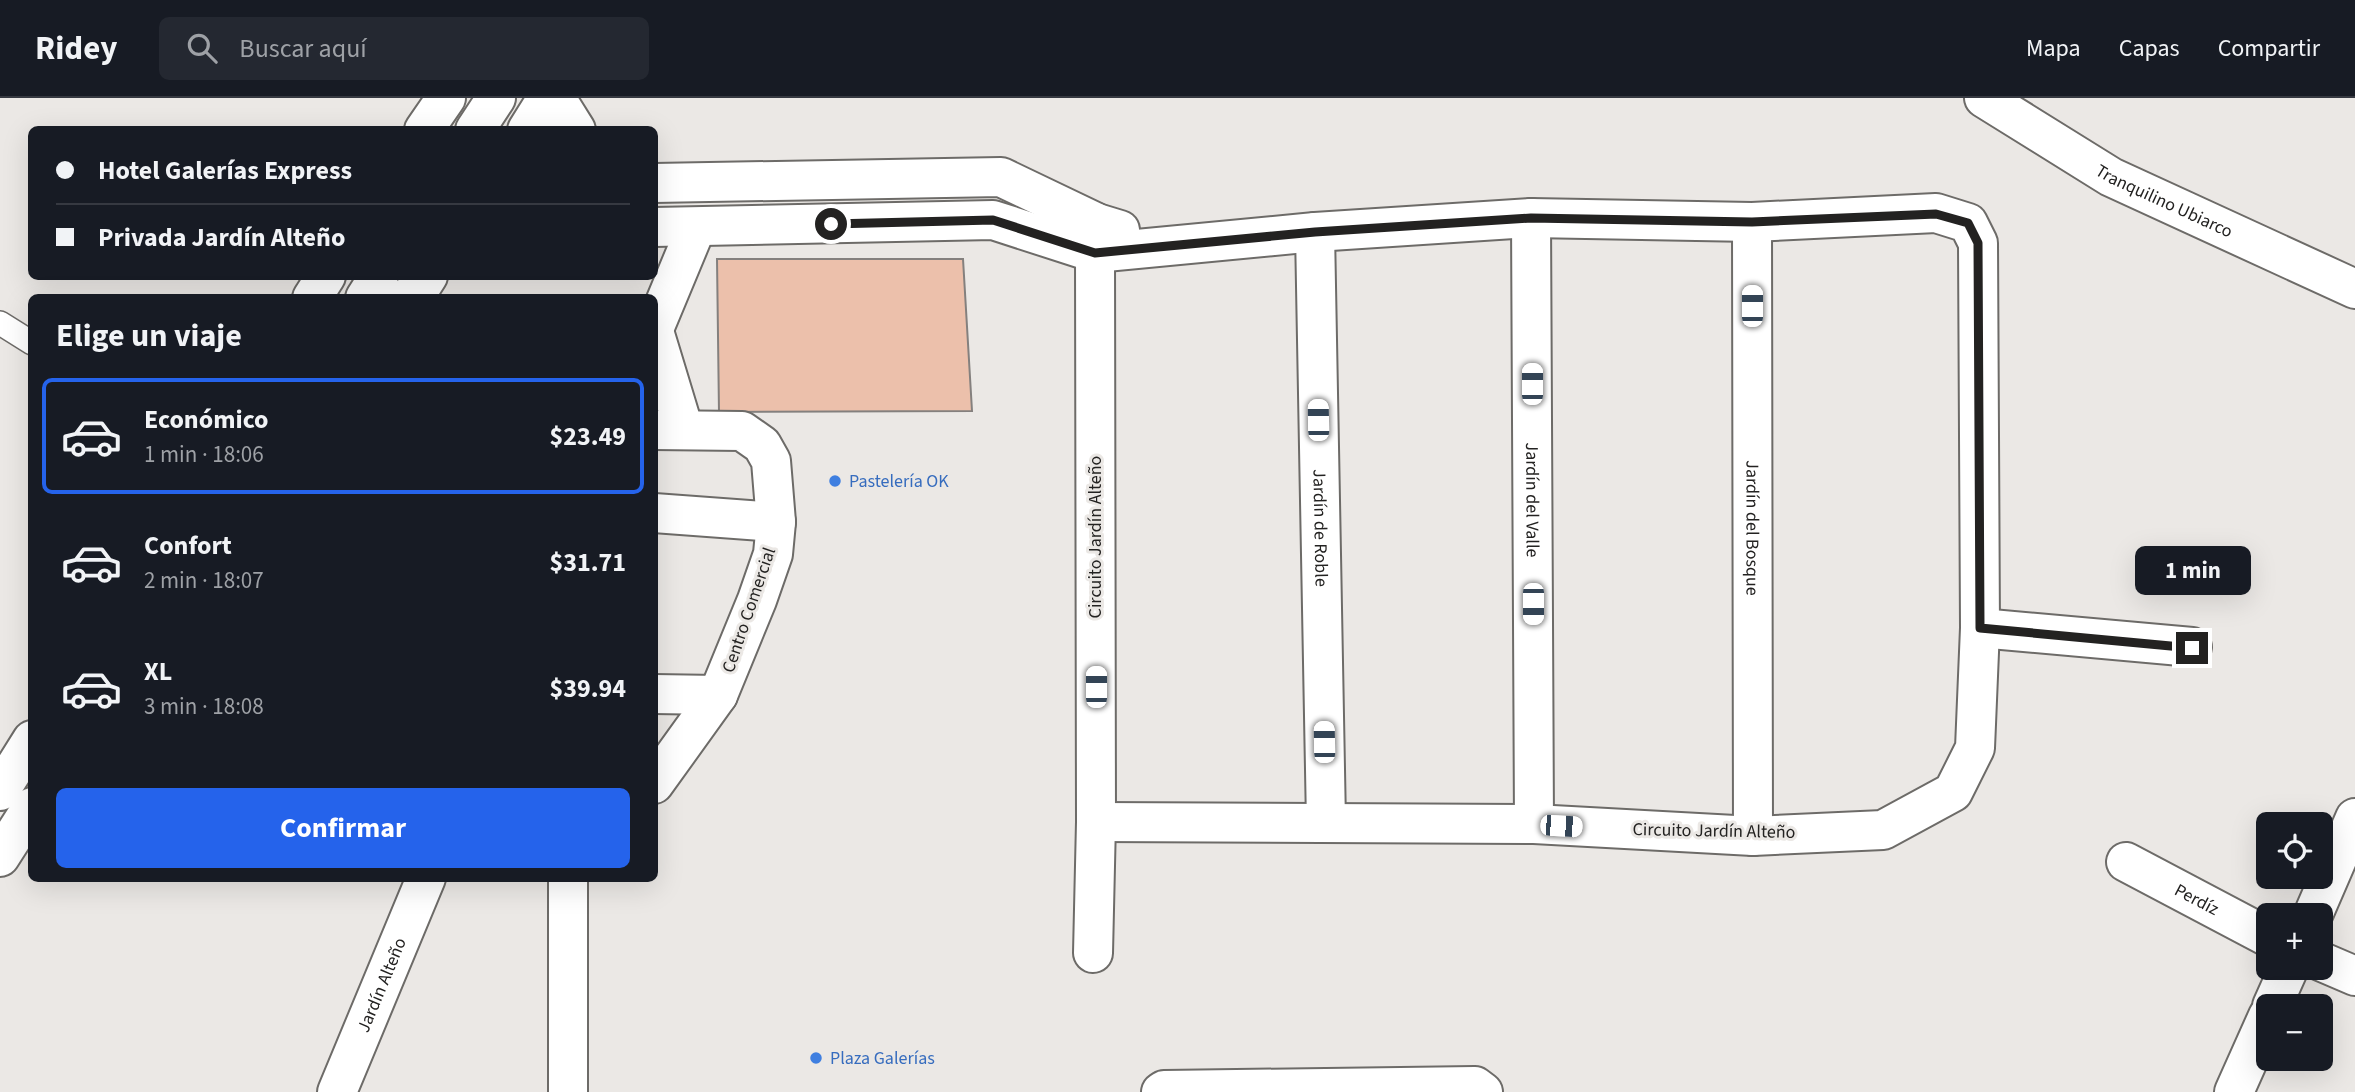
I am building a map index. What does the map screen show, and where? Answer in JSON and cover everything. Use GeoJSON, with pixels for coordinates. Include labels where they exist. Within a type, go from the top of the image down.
{"type":"FeatureCollection","features":[{"type":"Feature","properties":{"kind":"street"},"geometry":{"type":"LineString","coordinates":[[530,126],[547,98]]}},
{"type":"Feature","properties":{"kind":"street"},"geometry":{"type":"LineString","coordinates":[[556,98],[574,126]]}},
{"type":"Feature","properties":{"kind":"street","name":"Tranquilino Ubiarco"},"geometry":{"type":"LineString","coordinates":[[1984,98],[2112,177],[2355,289]]}},
{"type":"Feature","properties":{"kind":"street"},"geometry":{"type":"LineString","coordinates":[[438,110],[469,114],[487,120]]}},
{"type":"Feature","properties":{"kind":"street"},"geometry":{"type":"LineString","coordinates":[[993,220],[1001,177]]}},
{"type":"Feature","properties":{"kind":"street"},"geometry":{"type":"LineString","coordinates":[[658,183],[1001,177],[1096,238]]}},
{"type":"Feature","properties":{"kind":"street","name":"Circuito Jardín Alteño"},"geometry":{"type":"LineString","coordinates":[[658,227],[993,220],[1096,238],[1169,246],[1315,232],[1531,218],[1752,222],[1936,214],[1968,223],[1978,243],[1980,628],[1975,748],[1953,792],[1883,830],[1753,836],[1534,824],[1096,822]]}},
{"type":"Feature","properties":{"kind":"street","name":"Jardín del Valle"},"geometry":{"type":"LineString","coordinates":[[1531,218],[1534,824]]}},
{"type":"Feature","properties":{"kind":"street","name":"Jardín del Bosque"},"geometry":{"type":"LineString","coordinates":[[1752,222],[1753,836]]}},
{"type":"Feature","properties":{"kind":"street"},"geometry":{"type":"LineString","coordinates":[[658,320],[696,228]]}},
{"type":"Feature","properties":{"kind":"street","name":"Jardín de Roble"},"geometry":{"type":"LineString","coordinates":[[1315,232],[1326,823]]}},
{"type":"Feature","properties":{"kind":"street","name":"Circuito Jardín Alteño"},"geometry":{"type":"LineString","coordinates":[[1093,953],[1096,822],[1096,238]]}},
{"type":"Feature","properties":{"kind":"street"},"geometry":{"type":"LineString","coordinates":[[412,294],[425,280]]}},
{"type":"Feature","properties":{"kind":"street"},"geometry":{"type":"LineString","coordinates":[[658,357],[669,430]]}},
{"type":"Feature","properties":{"kind":"street","name":"Centro Comercial"},"geometry":{"type":"LineString","coordinates":[[658,778],[718,695],[773,554],[776,522],[771,461],[762,445],[742,430],[669,430]]}},
{"type":"Feature","properties":{"kind":"street"},"geometry":{"type":"LineString","coordinates":[[658,513],[776,522]]}},
{"type":"Feature","properties":{"kind":"street"},"geometry":{"type":"LineString","coordinates":[[1980,628],[2192,648]]}},
{"type":"Feature","properties":{"kind":"street"},"geometry":{"type":"LineString","coordinates":[[658,694],[718,695]]}},
{"type":"Feature","properties":{"kind":"street"},"geometry":{"type":"LineString","coordinates":[[0,791],[28,746]]}},
{"type":"Feature","properties":{"kind":"street"},"geometry":{"type":"LineString","coordinates":[[0,857],[28,813]]}},
{"type":"Feature","properties":{"kind":"street"},"geometry":{"type":"LineString","coordinates":[[2318,903],[2355,818]]}},
{"type":"Feature","properties":{"kind":"street","name":"Perdíz"},"geometry":{"type":"LineString","coordinates":[[2126,862],[2256,931]]}},
{"type":"Feature","properties":{"kind":"street","name":"Jardín Alteño"},"geometry":{"type":"LineString","coordinates":[[337,1092],[424,882]]}},
{"type":"Feature","properties":{"kind":"street"},"geometry":{"type":"LineString","coordinates":[[568,882],[568,1092]]}},
{"type":"Feature","properties":{"kind":"street"},"geometry":{"type":"LineString","coordinates":[[2333,967],[2355,976]]}},
{"type":"Feature","properties":{"kind":"street"},"geometry":{"type":"LineString","coordinates":[[2234,1092],[2256,1043]]}},
{"type":"Feature","properties":{"kind":"street"},"geometry":{"type":"LineString","coordinates":[[1161,1092],[1462,1086],[1475,1086],[1483,1092]]}},
{"type":"Feature","properties":{"kind":"lane"},"geometry":{"type":"LineString","coordinates":[[0,323],[28,340]]}},
{"type":"Feature","properties":{"kind":"building"},"geometry":{"type":"Polygon","coordinates":[[[717,259],[963,259],[972,411],[719,412],[717,259]]]}},
{"type":"Feature","properties":{"kind":"place","name":"Pastelería OK"},"geometry":{"type":"Point","coordinates":[835,481]}},
{"type":"Feature","properties":{"kind":"place","name":"Plaza Galerías"},"geometry":{"type":"Point","coordinates":[816,1058]}},
{"type":"Feature","properties":{"kind":"route"},"geometry":{"type":"LineString","coordinates":[[831,224],[993,220],[1095,253],[1315,232],[1531,218],[1752,222],[1936,214],[1968,223],[1978,243],[1980,628],[2192,648]]}}]}
